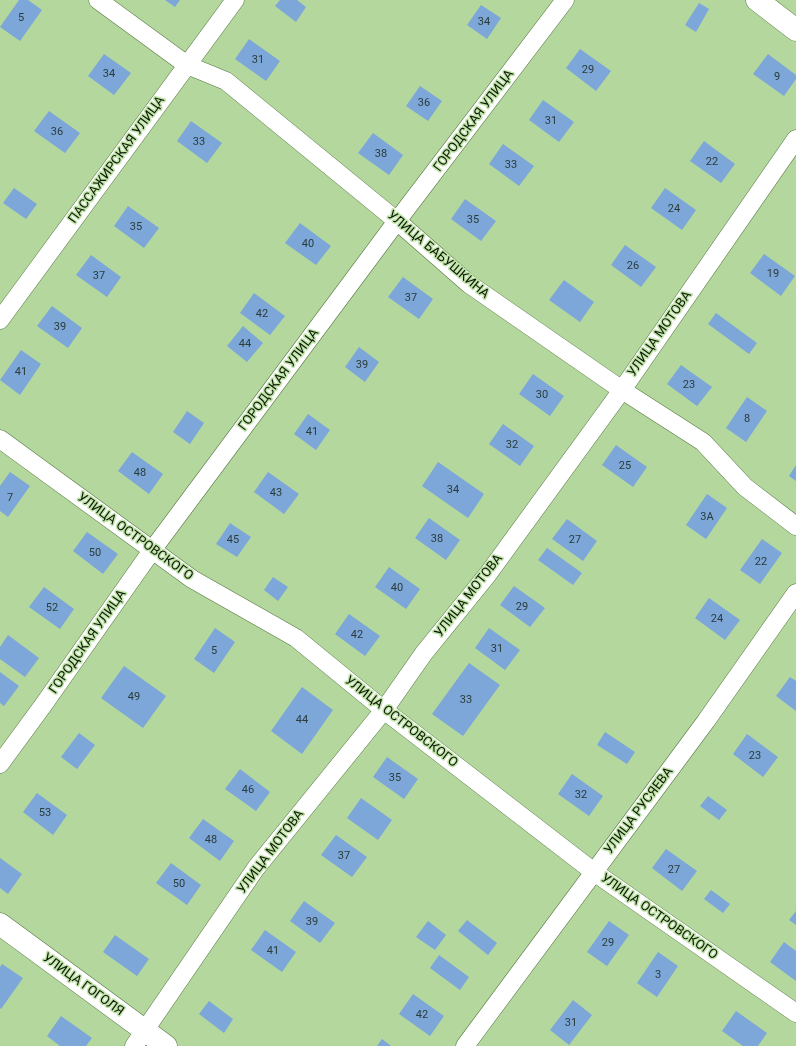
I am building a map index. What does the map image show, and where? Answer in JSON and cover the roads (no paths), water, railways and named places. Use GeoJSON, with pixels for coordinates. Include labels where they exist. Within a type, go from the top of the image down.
{"type":"FeatureCollection","features":[{"type":"Feature","properties":{"kind":"street","name":"УЛИЦА БАБУШКИНА"},"geometry":{"type":"LineString","coordinates":[[98,0],[187,65],[226,81],[397,221],[469,284],[622,390],[703,442],[745,487],[796,526]]}},
{"type":"Feature","properties":{"kind":"street","name":"ПАССАЖИРСКАЯ УЛИЦА"},"geometry":{"type":"LineString","coordinates":[[0,320],[234,0]]}},
{"type":"Feature","properties":{"kind":"street","name":"ГОРОДСКАЯ УЛИЦА"},"geometry":{"type":"LineString","coordinates":[[0,764],[153,549],[397,221],[565,0]]}},
{"type":"Feature","properties":{"kind":"street"},"geometry":{"type":"LineString","coordinates":[[757,0],[796,30]]}},
{"type":"Feature","properties":{"kind":"street","name":"УЛИЦА МОТОВА"},"geometry":{"type":"LineString","coordinates":[[139,1038],[256,868],[384,710],[424,654],[488,574],[622,390],[796,139]]}},
{"type":"Feature","properties":{"kind":"street","name":"УЛИЦА ОСТРОВСКОГО"},"geometry":{"type":"LineString","coordinates":[[0,439],[192,578],[296,638],[384,710],[594,872],[796,1013]]}},
{"type":"Feature","properties":{"kind":"street","name":"УЛИЦА РУСЯЕВА"},"geometry":{"type":"LineString","coordinates":[[465,1046],[706,721],[796,593]]}},
{"type":"Feature","properties":{"kind":"street","name":"УЛИЦА ГОГОЛЯ"},"geometry":{"type":"LineString","coordinates":[[0,924],[139,1038],[166,1046]]}}]}
